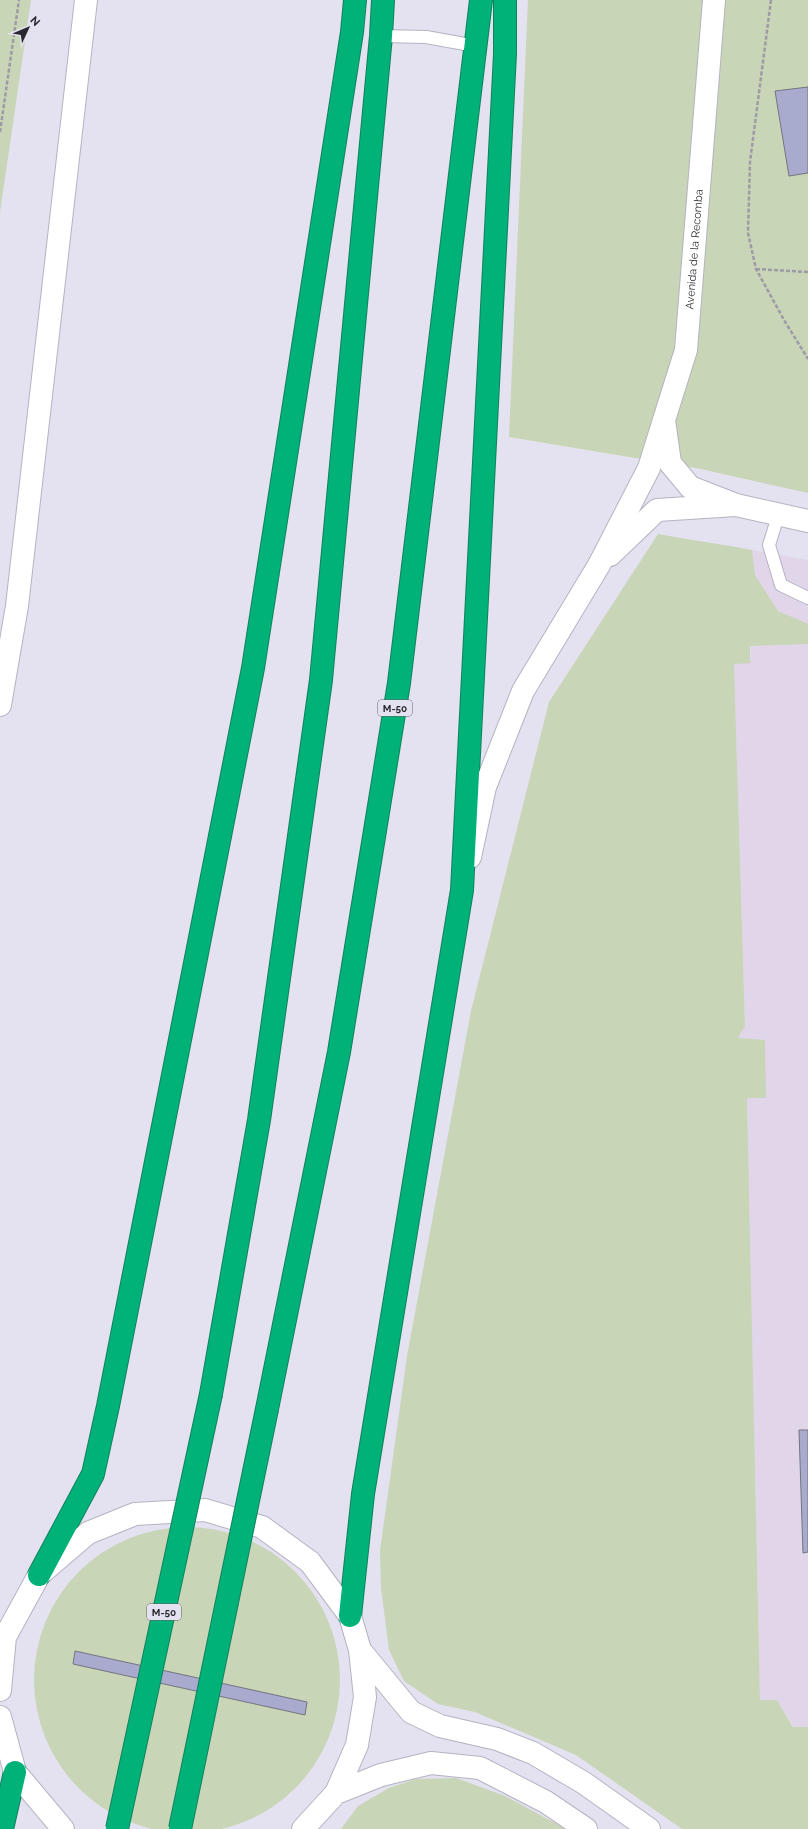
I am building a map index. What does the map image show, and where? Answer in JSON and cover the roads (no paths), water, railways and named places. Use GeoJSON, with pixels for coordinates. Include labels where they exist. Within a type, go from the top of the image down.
{"type":"FeatureCollection","features":[{"type":"Feature","properties":{"kind":"highway"},"geometry":{"type":"LineString","coordinates":[[39,1575],[93,1474],[108,1406],[253,668],[352,32],[355,0]]}},
{"type":"Feature","properties":{"kind":"highway","name":"M-50"},"geometry":{"type":"LineString","coordinates":[[117,1829],[211,1394],[259,1120],[321,680],[381,36],[383,0]]}},
{"type":"Feature","properties":{"kind":"highway","name":"M-50"},"geometry":{"type":"LineString","coordinates":[[180,1829],[339,1052],[399,683],[481,0]]}},
{"type":"Feature","properties":{"kind":"highway"},"geometry":{"type":"LineString","coordinates":[[350,1616],[363,1494],[462,890],[505,54],[505,0]]}},
{"type":"Feature","properties":{"kind":"highway"},"geometry":{"type":"LineString","coordinates":[[2,1829],[15,1772]]}},
{"type":"Feature","properties":{"kind":"street"},"geometry":{"type":"LineString","coordinates":[[0,705],[17,606],[86,0]]}},
{"type":"Feature","properties":{"kind":"street","name":"Avenida de la Recomba"},"geometry":{"type":"LineString","coordinates":[[714,0],[686,350],[664,420],[670,463],[690,487],[736,505]]}},
{"type":"Feature","properties":{"kind":"street"},"geometry":{"type":"LineString","coordinates":[[462,890],[486,787],[523,691],[599,565],[649,468],[664,420]]}},
{"type":"Feature","properties":{"kind":"street"},"geometry":{"type":"LineString","coordinates":[[599,565],[657,510],[736,505],[778,516],[808,521]]}},
{"type":"Feature","properties":{"kind":"street"},"geometry":{"type":"LineString","coordinates":[[0,1690],[5,1637],[39,1575],[88,1533],[135,1514],[205,1510],[262,1527],[310,1562],[350,1616],[360,1650],[365,1697],[357,1745],[336,1793],[303,1829]]}},
{"type":"Feature","properties":{"kind":"street"},"geometry":{"type":"LineString","coordinates":[[360,1650],[411,1712],[440,1726],[497,1739],[533,1753],[584,1783],[649,1829]]}},
{"type":"Feature","properties":{"kind":"street"},"geometry":{"type":"LineString","coordinates":[[0,1717],[15,1772],[63,1829]]}},
{"type":"Feature","properties":{"kind":"street"},"geometry":{"type":"LineString","coordinates":[[336,1793],[381,1775],[431,1763],[480,1768],[546,1802],[586,1829]]}},
{"type":"Feature","properties":{"kind":"lane"},"geometry":{"type":"LineString","coordinates":[[381,36],[426,38],[476,46]]}},
{"type":"Feature","properties":{"kind":"lane"},"geometry":{"type":"LineString","coordinates":[[778,516],[769,545],[781,585],[808,598]]}}]}
